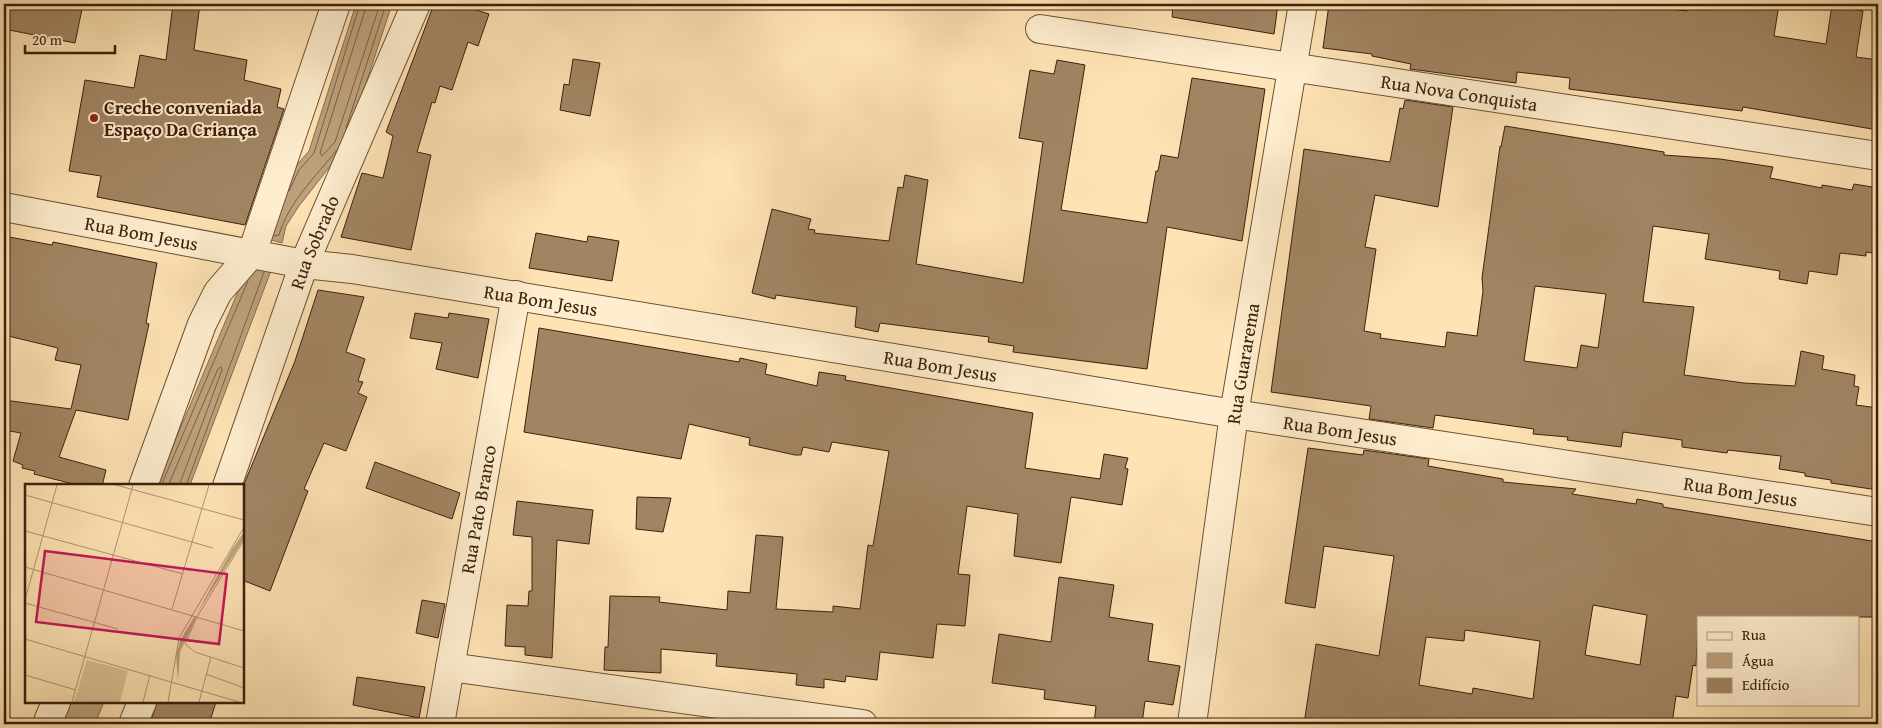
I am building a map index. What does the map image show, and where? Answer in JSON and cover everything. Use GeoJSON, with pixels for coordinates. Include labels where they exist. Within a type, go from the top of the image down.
{"type":"FeatureCollection","features":[{"type":"Feature","properties":{"kind":"street"},"geometry":{"type":"LineString","coordinates":[[144,484],[202,324],[218,292],[252,253],[336,4]]}},
{"type":"Feature","properties":{"kind":"street","name":"Rua Sobrado"},"geometry":{"type":"LineString","coordinates":[[228,484],[304,264],[416,4]]}},
{"type":"Feature","properties":{"kind":"street","name":"Rua Guararema"},"geometry":{"type":"LineString","coordinates":[[1192,724],[1234,414],[1294,68],[1303,4]]}},
{"type":"Feature","properties":{"kind":"street","name":"Rua Nova Conquista"},"geometry":{"type":"LineString","coordinates":[[1040,29],[1878,156]]}},
{"type":"Feature","properties":{"kind":"street","name":"Rua Bom Jesus"},"geometry":{"type":"LineString","coordinates":[[4,207],[304,264],[352,269],[1234,414],[1878,512]]}},
{"type":"Feature","properties":{"kind":"street","name":"Rua Pato Branco"},"geometry":{"type":"LineString","coordinates":[[440,724],[516,296]]}},
{"type":"Feature","properties":{"kind":"street"},"geometry":{"type":"LineString","coordinates":[[450,667],[863,724]]}},
{"type":"Feature","properties":{"kind":"street"},"geometry":{"type":"LineString","coordinates":[[47,724],[56,703]]}},
{"type":"Feature","properties":{"kind":"street"},"geometry":{"type":"LineString","coordinates":[[134,724],[142,703]]}},
{"type":"Feature","properties":{"kind":"water"},"geometry":{"type":"Polygon","coordinates":[[[356,4],[392,4],[345,147],[299,206],[286,226],[282,243],[263,238],[295,167],[309,151],[356,4]]]}},
{"type":"Feature","properties":{"kind":"water"},"geometry":{"type":"Polygon","coordinates":[[[250,263],[272,268],[190,484],[157,484],[250,263]]]}},
{"type":"Feature","properties":{"kind":"water"},"geometry":{"type":"Polygon","coordinates":[[[65,703],[104,703],[95,724],[55,724],[65,703]]]}},
{"type":"Feature","properties":{"kind":"building"},"geometry":{"type":"Polygon","coordinates":[[[8,4],[83,4],[75,43],[4,29],[8,4]]]}},
{"type":"Feature","properties":{"kind":"building"},"geometry":{"type":"Polygon","coordinates":[[[173,4],[200,4],[194,50],[247,60],[244,80],[281,89],[277,107],[284,109],[245,225],[97,197],[101,176],[69,171],[85,80],[134,88],[140,55],[166,60],[173,4]]]}},
{"type":"Feature","properties":{"kind":"building"},"geometry":{"type":"Polygon","coordinates":[[[434,4],[457,4],[489,14],[478,46],[468,42],[452,90],[440,86],[435,103],[432,102],[417,152],[431,155],[411,250],[341,237],[362,173],[383,178],[393,136],[386,132],[434,4]]]}},
{"type":"Feature","properties":{"kind":"building"},"geometry":{"type":"Polygon","coordinates":[[[1173,4],[1278,4],[1274,34],[1172,17],[1173,4]]]}},
{"type":"Feature","properties":{"kind":"building"},"geometry":{"type":"Polygon","coordinates":[[[1329,4],[1503,4],[1526,7],[1526,4],[1632,4],[1687,11],[1689,4],[1779,4],[1774,36],[1826,44],[1832,5],[1863,11],[1856,57],[1878,60],[1878,130],[1743,107],[1742,111],[1569,89],[1570,78],[1517,72],[1516,83],[1410,69],[1411,64],[1372,56],[1372,54],[1323,48],[1329,4]]]}},
{"type":"Feature","properties":{"kind":"building"},"geometry":{"type":"Polygon","coordinates":[[[573,59],[600,63],[590,116],[560,110],[564,84],[569,85],[573,59]]]}},
{"type":"Feature","properties":{"kind":"building"},"geometry":{"type":"Polygon","coordinates":[[[1057,60],[1085,65],[1061,210],[1147,223],[1156,171],[1158,171],[1161,155],[1178,158],[1192,78],[1265,89],[1242,241],[1167,227],[1147,369],[1013,352],[1014,346],[988,342],[989,337],[880,323],[878,332],[855,327],[857,307],[776,295],[775,299],[752,293],[772,209],[811,219],[808,229],[815,230],[814,233],[889,241],[898,187],[903,188],[905,175],[928,180],[916,264],[1023,283],[1043,142],[1019,138],[1030,70],[1054,74],[1057,60]]]}},
{"type":"Feature","properties":{"kind":"building"},"geometry":{"type":"Polygon","coordinates":[[[1405,100],[1453,107],[1438,207],[1375,195],[1365,247],[1376,249],[1364,331],[1381,334],[1380,338],[1445,347],[1447,332],[1477,336],[1483,291],[1482,278],[1500,146],[1505,126],[1664,152],[1664,155],[1720,159],[1773,167],[1770,178],[1822,188],[1822,185],[1852,190],[1854,184],[1878,188],[1878,254],[1866,252],[1866,256],[1840,253],[1837,275],[1809,271],[1807,284],[1779,279],[1780,271],[1705,259],[1709,234],[1653,226],[1643,302],[1694,307],[1684,375],[1744,383],[1795,386],[1801,351],[1824,356],[1822,369],[1855,375],[1854,386],[1859,387],[1856,405],[1878,408],[1878,490],[1831,483],[1831,480],[1805,476],[1805,473],[1779,469],[1781,456],[1728,450],[1727,453],[1682,447],[1682,440],[1623,432],[1621,447],[1567,440],[1568,437],[1533,434],[1534,429],[1435,415],[1433,428],[1369,419],[1371,406],[1271,392],[1304,149],[1390,162],[1400,108],[1403,109],[1405,100]],[[1535,286],[1524,361],[1577,368],[1581,345],[1598,348],[1606,294],[1535,286]]]}},
{"type":"Feature","properties":{"kind":"building"},"geometry":{"type":"Polygon","coordinates":[[[536,233],[587,242],[588,236],[619,241],[612,281],[529,268],[536,233]]]}},
{"type":"Feature","properties":{"kind":"building"},"geometry":{"type":"Polygon","coordinates":[[[4,236],[52,245],[53,242],[157,263],[146,323],[149,324],[128,420],[76,410],[59,457],[106,470],[102,484],[73,484],[34,474],[35,471],[22,468],[23,465],[13,461],[21,433],[4,430],[4,400],[71,409],[81,365],[55,360],[58,348],[4,335],[4,236]]]}},
{"type":"Feature","properties":{"kind":"building"},"geometry":{"type":"Polygon","coordinates":[[[318,290],[364,297],[346,352],[365,359],[358,381],[363,382],[358,393],[367,397],[346,451],[324,443],[304,489],[308,491],[270,591],[244,581],[244,484],[295,361],[318,290]]]}},
{"type":"Feature","properties":{"kind":"building"},"geometry":{"type":"Polygon","coordinates":[[[415,313],[448,318],[449,313],[489,319],[478,378],[436,369],[442,343],[410,338],[415,313]]]}},
{"type":"Feature","properties":{"kind":"building"},"geometry":{"type":"Polygon","coordinates":[[[539,328],[739,362],[740,358],[767,364],[765,374],[817,386],[819,372],[846,376],[845,380],[1033,413],[1025,468],[1100,479],[1104,454],[1128,458],[1125,468],[1128,469],[1122,505],[1071,497],[1061,563],[1014,556],[1018,514],[967,506],[958,574],[970,575],[965,626],[937,624],[933,658],[880,652],[877,680],[846,676],[845,682],[824,679],[824,688],[796,685],[797,674],[716,666],[717,654],[661,649],[661,673],[604,670],[605,647],[608,647],[610,596],[660,597],[659,602],[727,610],[728,591],[750,593],[756,535],[783,537],[776,609],[833,612],[833,606],[860,609],[868,545],[873,546],[889,451],[832,442],[829,452],[803,447],[801,455],[795,455],[749,445],[750,438],[689,424],[681,459],[524,432],[539,328]]]}},
{"type":"Feature","properties":{"kind":"building"},"geometry":{"type":"Polygon","coordinates":[[[1308,448],[1363,455],[1364,450],[1429,459],[1428,466],[1503,479],[1503,482],[1576,489],[1572,494],[1636,504],[1637,499],[1663,504],[1663,507],[1878,542],[1878,617],[1697,616],[1696,666],[1693,665],[1688,698],[1676,696],[1672,724],[1304,724],[1316,644],[1379,656],[1394,556],[1324,546],[1315,608],[1285,603],[1308,448]],[[1593,605],[1585,655],[1640,665],[1647,615],[1593,605]],[[1465,630],[1464,641],[1426,637],[1419,685],[1472,694],[1473,688],[1533,699],[1540,641],[1465,630]]]}},
{"type":"Feature","properties":{"kind":"building"},"geometry":{"type":"Polygon","coordinates":[[[375,462],[460,493],[452,519],[366,488],[375,462]]]}},
{"type":"Feature","properties":{"kind":"building"},"geometry":{"type":"Polygon","coordinates":[[[637,497],[671,498],[663,532],[636,529],[637,497]]]}},
{"type":"Feature","properties":{"kind":"building"},"geometry":{"type":"Polygon","coordinates":[[[517,501],[593,510],[589,544],[557,540],[552,658],[525,655],[525,647],[505,646],[507,605],[528,606],[529,591],[532,591],[532,537],[513,535],[517,501]]]}},
{"type":"Feature","properties":{"kind":"building"},"geometry":{"type":"Polygon","coordinates":[[[1059,577],[1114,585],[1109,617],[1153,624],[1148,661],[1180,666],[1173,705],[1145,701],[1142,724],[1094,724],[1096,706],[1044,699],[1045,690],[992,683],[999,634],[1051,642],[1059,577]]]}},
{"type":"Feature","properties":{"kind":"building"},"geometry":{"type":"Polygon","coordinates":[[[422,600],[445,604],[438,638],[416,633],[422,600]]]}},
{"type":"Feature","properties":{"kind":"building"},"geometry":{"type":"Polygon","coordinates":[[[357,677],[425,687],[419,718],[353,705],[357,677]]]}},
{"type":"Feature","properties":{"kind":"building"},"geometry":{"type":"Polygon","coordinates":[[[157,703],[216,703],[209,724],[150,724],[157,703]]]}},
{"type":"Feature","properties":{"kind":"place","name":"Creche conveniada Espaço Da Criança"},"geometry":{"type":"Point","coordinates":[94,118]}}]}
